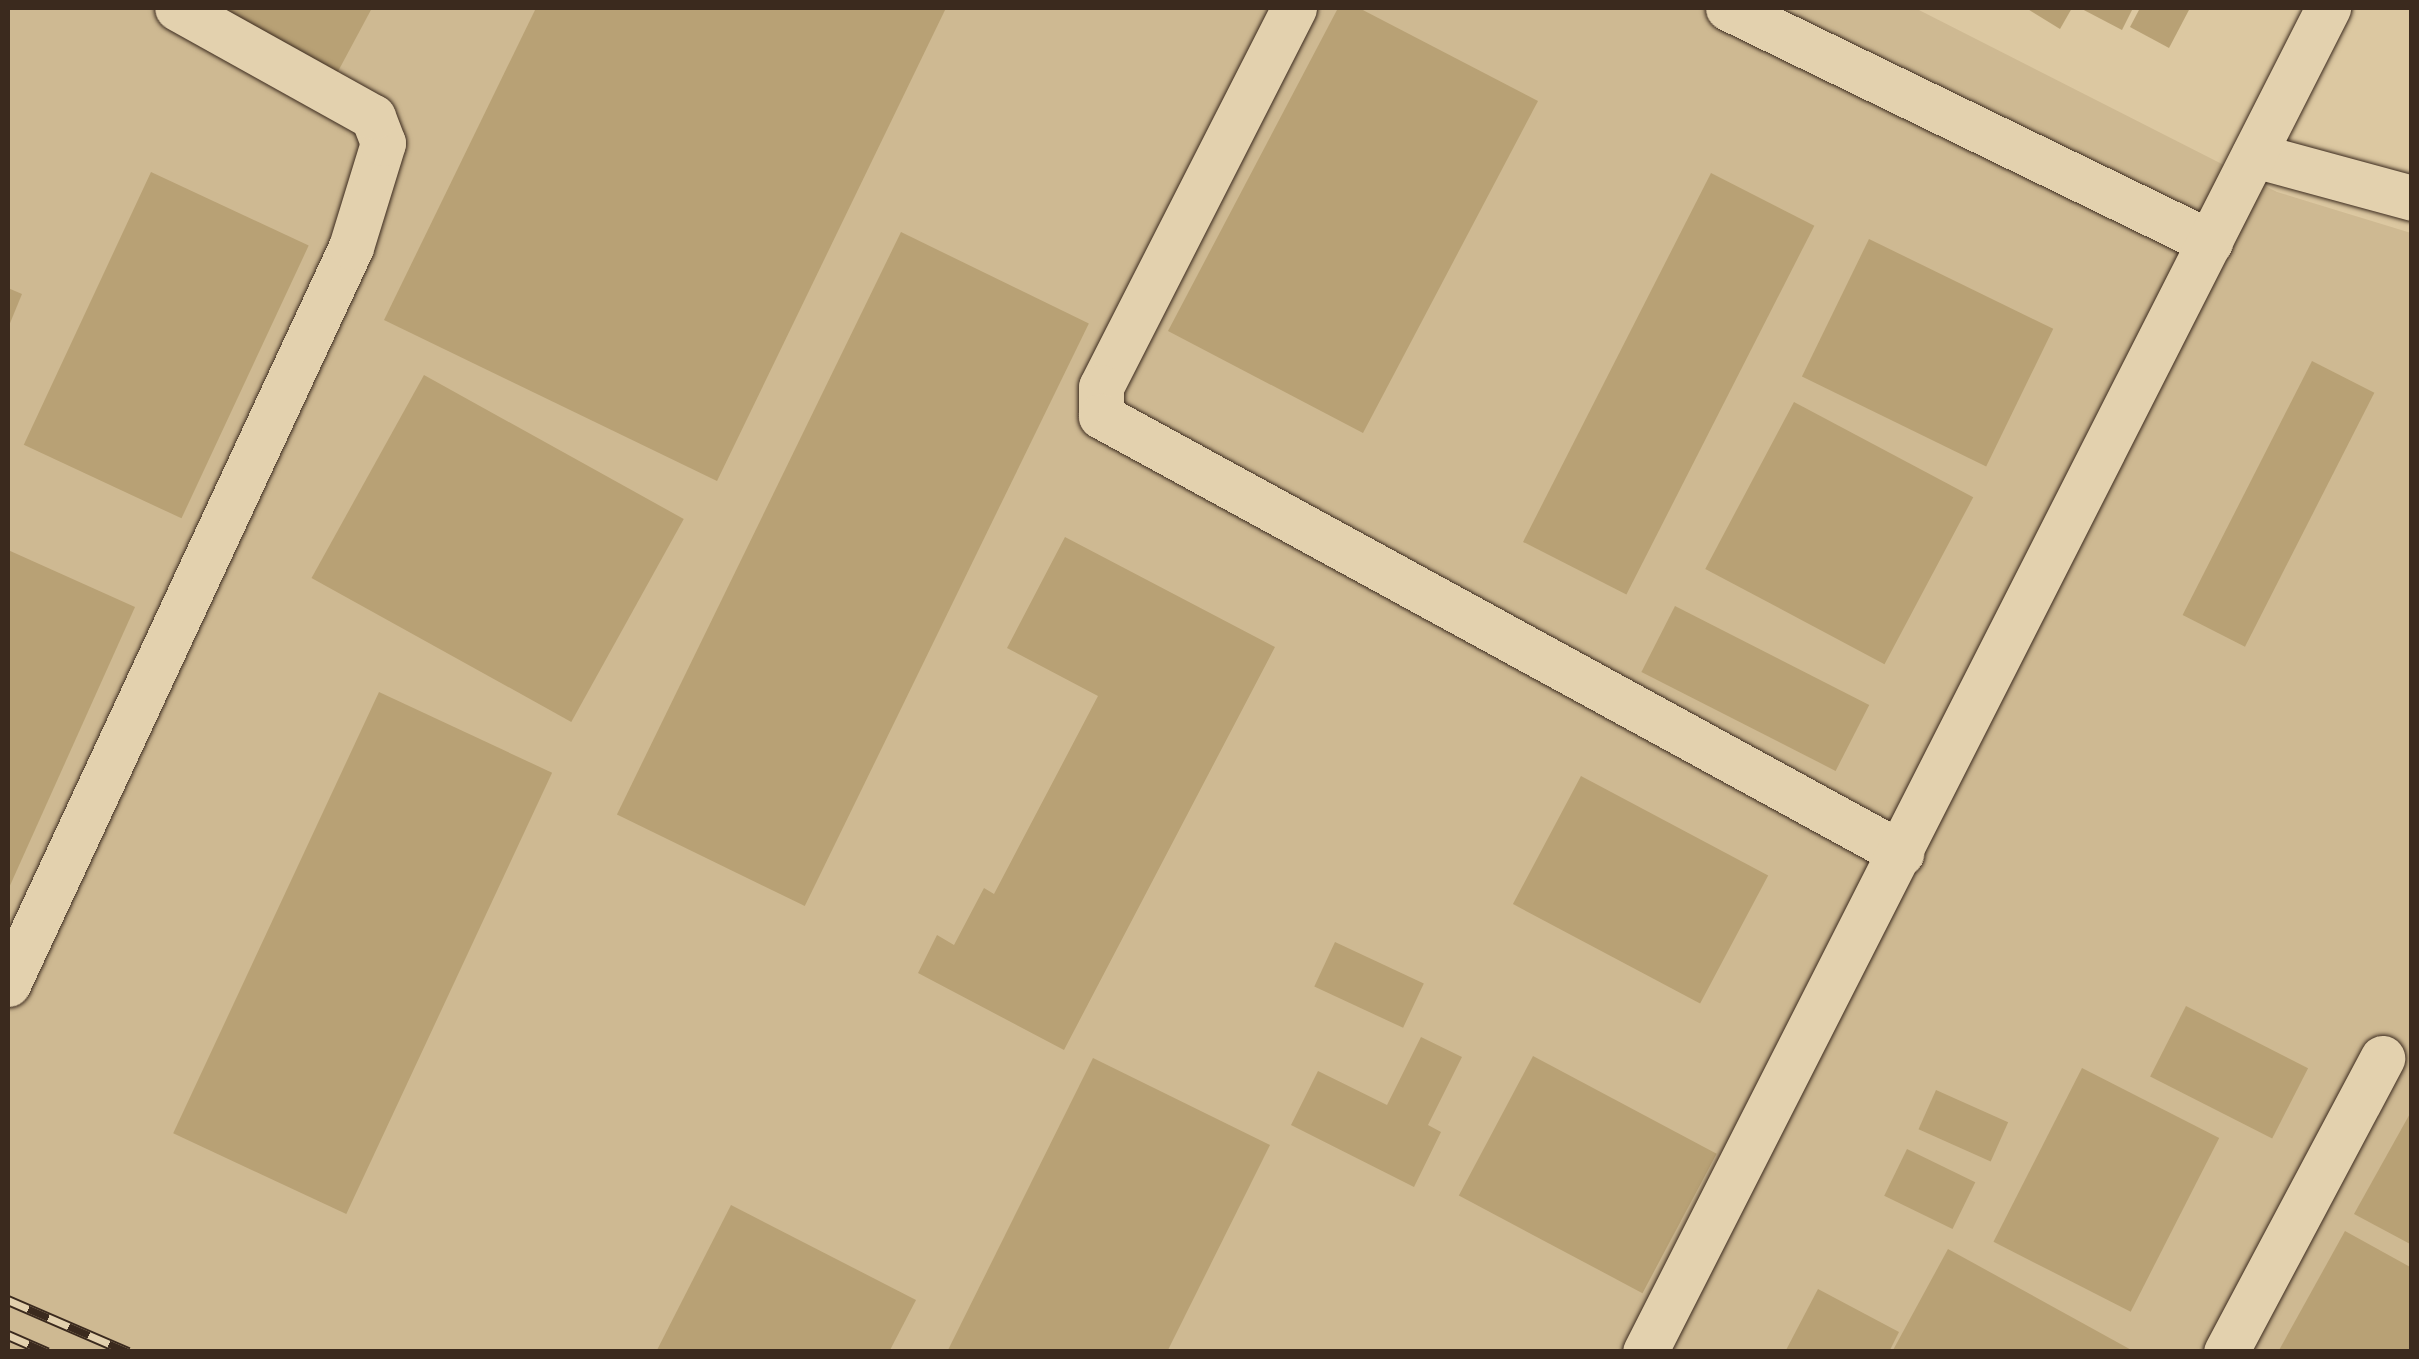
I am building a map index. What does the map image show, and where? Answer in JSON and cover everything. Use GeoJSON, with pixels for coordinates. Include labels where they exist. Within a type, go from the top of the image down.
{"type":"FeatureCollection","features":[{"type":"Feature","properties":{"kind":"street"},"geometry":{"type":"LineString","coordinates":[[8,984],[351,247],[383,143],[373,117],[178,8]]}},
{"type":"Feature","properties":{"kind":"street"},"geometry":{"type":"LineString","coordinates":[[1294,8],[1101,387],[1101,416],[1901,853]]}},
{"type":"Feature","properties":{"kind":"street"},"geometry":{"type":"LineString","coordinates":[[1728,8],[2210,242]]}},
{"type":"Feature","properties":{"kind":"street"},"geometry":{"type":"LineString","coordinates":[[1645,1352],[2328,8]]}},
{"type":"Feature","properties":{"kind":"street"},"geometry":{"type":"LineString","coordinates":[[2254,155],[2412,198]]}},
{"type":"Feature","properties":{"kind":"street"},"geometry":{"type":"LineString","coordinates":[[2226,1352],[2382,1058]]}},
{"type":"Feature","properties":{"kind":"shaded area"},"geometry":{"type":"Polygon","coordinates":[[[8,8],[1915,8],[2277,192],[2411,233],[2411,1351],[8,1352],[8,8]]]}},
{"type":"Feature","properties":{"kind":"building"},"geometry":{"type":"Polygon","coordinates":[[[205,8],[372,8],[335,77],[205,8]]]}},
{"type":"Feature","properties":{"kind":"building"},"geometry":{"type":"Polygon","coordinates":[[[536,8],[946,8],[717,481],[384,320],[536,8]]]}},
{"type":"Feature","properties":{"kind":"building"},"geometry":{"type":"Polygon","coordinates":[[[1338,8],[1359,8],[1538,101],[1363,433],[1168,331],[1338,8]]]}},
{"type":"Feature","properties":{"kind":"building"},"geometry":{"type":"Polygon","coordinates":[[[2026,8],[2072,8],[2060,29],[2026,8]]]}},
{"type":"Feature","properties":{"kind":"building"},"geometry":{"type":"Polygon","coordinates":[[[2080,8],[2133,8],[2122,30],[2080,8]]]}},
{"type":"Feature","properties":{"kind":"building"},"geometry":{"type":"Polygon","coordinates":[[[2140,8],[2190,8],[2169,48],[2130,27],[2140,8]]]}},
{"type":"Feature","properties":{"kind":"building"},"geometry":{"type":"Polygon","coordinates":[[[151,172],[309,246],[181,518],[24,445],[151,172]]]}},
{"type":"Feature","properties":{"kind":"building"},"geometry":{"type":"Polygon","coordinates":[[[1711,173],[1814,226],[1626,595],[1523,542],[1711,173]]]}},
{"type":"Feature","properties":{"kind":"building"},"geometry":{"type":"Polygon","coordinates":[[[901,232],[1089,324],[805,906],[617,814],[901,232]]]}},
{"type":"Feature","properties":{"kind":"building"},"geometry":{"type":"Polygon","coordinates":[[[1869,239],[2053,329],[1986,466],[1802,377],[1869,239]]]}},
{"type":"Feature","properties":{"kind":"building"},"geometry":{"type":"Polygon","coordinates":[[[8,288],[22,294],[8,328],[8,288]]]}},
{"type":"Feature","properties":{"kind":"building"},"geometry":{"type":"Polygon","coordinates":[[[2312,361],[2374,393],[2245,647],[2183,615],[2312,361]]]}},
{"type":"Feature","properties":{"kind":"building"},"geometry":{"type":"Polygon","coordinates":[[[424,375],[684,519],[571,722],[312,578],[424,375]]]}},
{"type":"Feature","properties":{"kind":"building"},"geometry":{"type":"Polygon","coordinates":[[[1794,402],[1973,497],[1885,664],[1705,569],[1794,402]]]}},
{"type":"Feature","properties":{"kind":"building"},"geometry":{"type":"Polygon","coordinates":[[[1065,537],[1275,647],[1064,1050],[918,973],[937,935],[954,945],[984,888],[994,894],[1098,696],[1007,648],[1065,537]]]}},
{"type":"Feature","properties":{"kind":"building"},"geometry":{"type":"Polygon","coordinates":[[[8,550],[135,607],[8,890],[8,550]]]}},
{"type":"Feature","properties":{"kind":"building"},"geometry":{"type":"Polygon","coordinates":[[[1675,606],[1869,705],[1836,771],[1641,672],[1675,606]]]}},
{"type":"Feature","properties":{"kind":"building"},"geometry":{"type":"Polygon","coordinates":[[[379,692],[552,773],[346,1214],[173,1133],[379,692]]]}},
{"type":"Feature","properties":{"kind":"building"},"geometry":{"type":"Polygon","coordinates":[[[1581,776],[1768,876],[1700,1004],[1513,904],[1581,776]]]}},
{"type":"Feature","properties":{"kind":"building"},"geometry":{"type":"Polygon","coordinates":[[[1335,942],[1424,983],[1403,1028],[1314,986],[1335,942]]]}},
{"type":"Feature","properties":{"kind":"building"},"geometry":{"type":"Polygon","coordinates":[[[2186,1006],[2308,1068],[2272,1139],[2150,1076],[2186,1006]]]}},
{"type":"Feature","properties":{"kind":"building"},"geometry":{"type":"Polygon","coordinates":[[[1421,1037],[1462,1057],[1428,1125],[1441,1132],[1414,1187],[1291,1125],[1318,1071],[1387,1105],[1421,1037]]]}},
{"type":"Feature","properties":{"kind":"building"},"geometry":{"type":"Polygon","coordinates":[[[1533,1056],[1717,1154],[1642,1293],[1459,1196],[1533,1056]]]}},
{"type":"Feature","properties":{"kind":"building"},"geometry":{"type":"Polygon","coordinates":[[[1093,1058],[1270,1145],[1167,1352],[947,1352],[1093,1058]]]}},
{"type":"Feature","properties":{"kind":"building"},"geometry":{"type":"Polygon","coordinates":[[[2082,1068],[2219,1138],[2131,1312],[1993,1242],[2082,1068]]]}},
{"type":"Feature","properties":{"kind":"building"},"geometry":{"type":"Polygon","coordinates":[[[1936,1090],[2008,1122],[1991,1161],[1919,1129],[1936,1090]]]}},
{"type":"Feature","properties":{"kind":"building"},"geometry":{"type":"Polygon","coordinates":[[[2412,1110],[2412,1245],[2354,1214],[2412,1110]]]}},
{"type":"Feature","properties":{"kind":"building"},"geometry":{"type":"Polygon","coordinates":[[[1907,1149],[1975,1182],[1953,1229],[1884,1196],[1907,1149]]]}},
{"type":"Feature","properties":{"kind":"building"},"geometry":{"type":"Polygon","coordinates":[[[731,1205],[916,1300],[889,1352],[656,1352],[731,1205]]]}},
{"type":"Feature","properties":{"kind":"building"},"geometry":{"type":"Polygon","coordinates":[[[2345,1231],[2412,1268],[2412,1352],[2278,1352],[2345,1231]]]}},
{"type":"Feature","properties":{"kind":"building"},"geometry":{"type":"Polygon","coordinates":[[[1948,1249],[2135,1352],[1892,1352],[1948,1249]]]}},
{"type":"Feature","properties":{"kind":"building"},"geometry":{"type":"Polygon","coordinates":[[[1818,1289],[1899,1332],[1889,1352],[1785,1352],[1818,1289]]]}},
{"type":"Feature","properties":{"kind":"railway"},"geometry":{"type":"LineString","coordinates":[[8,1300],[128,1352]]}},
{"type":"Feature","properties":{"kind":"railway"},"geometry":{"type":"LineString","coordinates":[[8,1335],[47,1352]]}}]}
